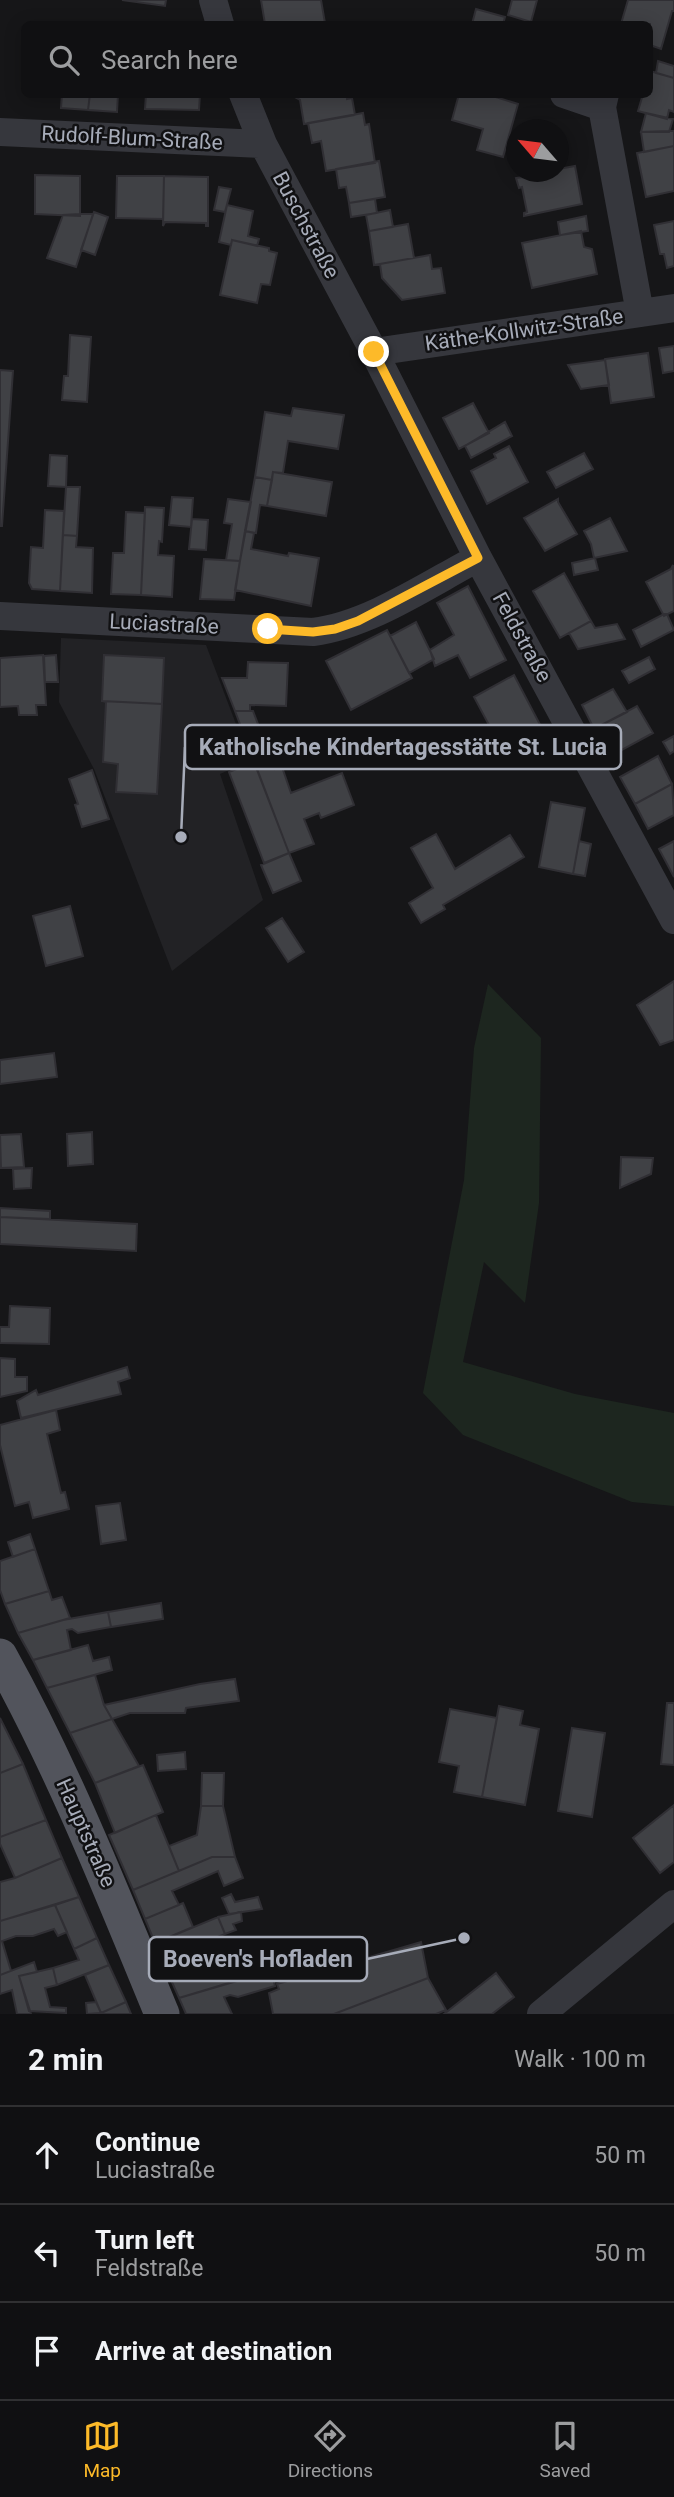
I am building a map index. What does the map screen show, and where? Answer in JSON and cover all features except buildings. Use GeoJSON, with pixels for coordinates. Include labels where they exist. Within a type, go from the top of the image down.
{"type":"FeatureCollection","features":[{"type":"Feature","properties":{"kind":"main road","name":"Hauptstraße"},"geometry":{"type":"LineString","coordinates":[[0,1656],[37,1722],[89,1837],[162,2014]]}},
{"type":"Feature","properties":{"kind":"street"},"geometry":{"type":"LineString","coordinates":[[214,0],[219,21]]}},
{"type":"Feature","properties":{"kind":"street","name":"Buschstraße"},"geometry":{"type":"LineString","coordinates":[[245,98],[263,144],[374,352]]}},
{"type":"Feature","properties":{"kind":"street"},"geometry":{"type":"LineString","coordinates":[[604,101],[640,313]]}},
{"type":"Feature","properties":{"kind":"street","name":"Rudolf-Blum-Straße"},"geometry":{"type":"LineString","coordinates":[[0,132],[263,144]]}},
{"type":"Feature","properties":{"kind":"street","name":"Käthe-Kollwitz-Straße"},"geometry":{"type":"LineString","coordinates":[[374,352],[674,308]]}},
{"type":"Feature","properties":{"kind":"street","name":"Feldstraße"},"geometry":{"type":"LineString","coordinates":[[374,352],[478,558],[674,920]]}},
{"type":"Feature","properties":{"kind":"street","name":"Luciastraße"},"geometry":{"type":"LineString","coordinates":[[0,616],[313,632],[335,629],[358,621],[478,558]]}},
{"type":"Feature","properties":{"kind":"street"},"geometry":{"type":"LineString","coordinates":[[541,2014],[674,1904]]}},
{"type":"Feature","properties":{"kind":"shaded area"},"geometry":{"type":"Polygon","coordinates":[[[61,638],[206,645],[250,761],[220,774],[263,900],[172,971],[94,769],[59,702],[61,638]]]}},
{"type":"Feature","properties":{"kind":"shaded area"},"geometry":{"type":"Polygon","coordinates":[[[488,984],[541,1038],[539,1203],[525,1303],[484,1262],[463,1362],[575,1394],[674,1413],[674,1506],[632,1502],[463,1435],[423,1393],[464,1180],[474,1048],[488,984]]]}},
{"type":"Feature","properties":{"kind":"place","name":"Katholische Kindertagesstätte St. Lucia"},"geometry":{"type":"Point","coordinates":[181,837]}},
{"type":"Feature","properties":{"kind":"place","name":"Boeven's Hofladen"},"geometry":{"type":"Point","coordinates":[464,1938]}},
{"type":"Feature","properties":{"kind":"route"},"geometry":{"type":"LineString","coordinates":[[268,629],[313,632],[335,629],[358,621],[478,558],[374,352]]}}]}
